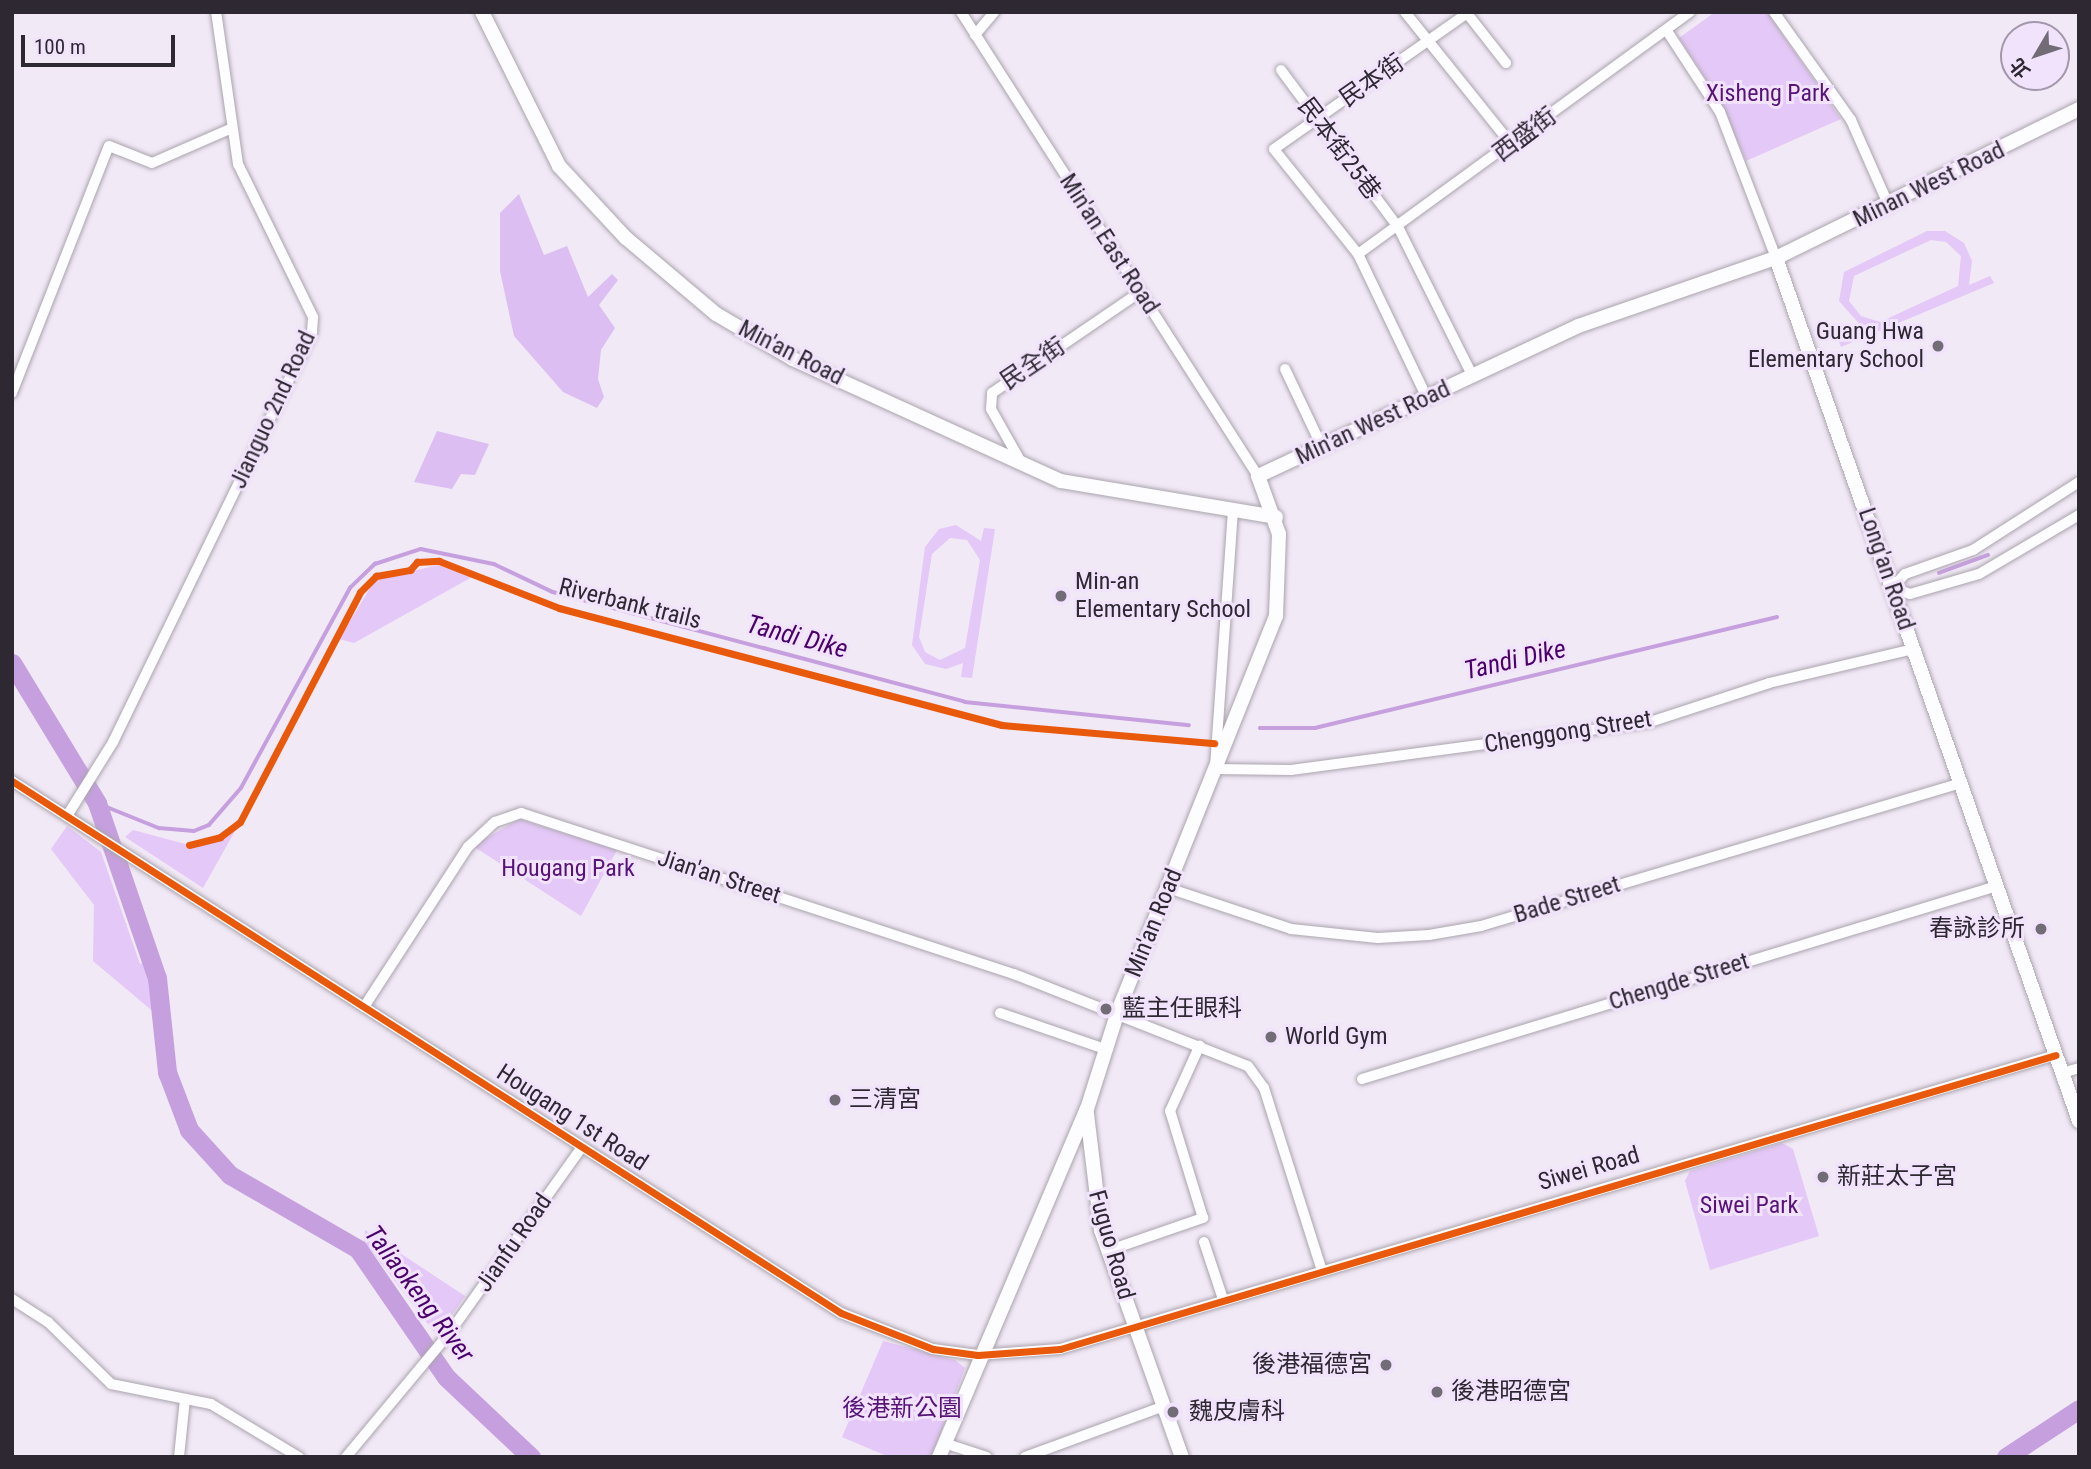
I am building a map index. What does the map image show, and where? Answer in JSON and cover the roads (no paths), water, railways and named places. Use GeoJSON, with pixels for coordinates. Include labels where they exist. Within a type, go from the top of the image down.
{"type":"FeatureCollection","features":[{"type":"Feature","properties":{"kind":"street","name":"Jianguo 2nd Road"},"geometry":{"type":"LineString","coordinates":[[72,815],[313,332],[313,317],[248,189],[230,129],[216,12]]}},
{"type":"Feature","properties":{"kind":"street","name":"Min'an East Road"},"geometry":{"type":"LineString","coordinates":[[961,12],[1258,476]]}},
{"type":"Feature","properties":{"kind":"street"},"geometry":{"type":"LineString","coordinates":[[975,35],[995,12]]}},
{"type":"Feature","properties":{"kind":"street"},"geometry":{"type":"LineString","coordinates":[[1405,12],[1427,43],[1512,145]]}},
{"type":"Feature","properties":{"kind":"street","name":"西盛街"},"geometry":{"type":"LineString","coordinates":[[1358,254],[1512,145],[1690,12]]}},
{"type":"Feature","properties":{"kind":"street"},"geometry":{"type":"LineString","coordinates":[[1774,12],[1851,120],[1889,206]]}},
{"type":"Feature","properties":{"kind":"street"},"geometry":{"type":"LineString","coordinates":[[1468,13],[1506,63]]}},
{"type":"Feature","properties":{"kind":"street","name":"民本街"},"geometry":{"type":"LineString","coordinates":[[1358,254],[1274,149],[1468,13]]}},
{"type":"Feature","properties":{"kind":"street","name":"Min'an Road"},"geometry":{"type":"LineString","coordinates":[[488,15],[559,166],[626,238],[716,314],[793,359],[1061,481],[1276,517]]}},
{"type":"Feature","properties":{"kind":"street","name":"Long'an Road"},"geometry":{"type":"LineString","coordinates":[[1667,31],[1720,112],[1776,258],[2079,1121]]}},
{"type":"Feature","properties":{"kind":"street","name":"民本街25巷"},"geometry":{"type":"LineString","coordinates":[[1281,70],[1315,121],[1398,227],[1473,377]]}},
{"type":"Feature","properties":{"kind":"street","name":"Minan West Road"},"geometry":{"type":"LineString","coordinates":[[1776,258],[1889,206],[2079,109]]}},
{"type":"Feature","properties":{"kind":"street"},"geometry":{"type":"LineString","coordinates":[[12,393],[109,146],[152,163],[230,129]]}},
{"type":"Feature","properties":{"kind":"street"},"geometry":{"type":"LineString","coordinates":[[1358,254],[1427,398]]}},
{"type":"Feature","properties":{"kind":"street","name":"Min'an West Road"},"geometry":{"type":"LineString","coordinates":[[1258,476],[1578,326],[1776,258]]}},
{"type":"Feature","properties":{"kind":"street","name":"民全街"},"geometry":{"type":"LineString","coordinates":[[1022,464],[991,409],[992,393],[1140,292]]}},
{"type":"Feature","properties":{"kind":"street"},"geometry":{"type":"LineString","coordinates":[[1285,369],[1322,447]]}},
{"type":"Feature","properties":{"kind":"street"},"geometry":{"type":"LineString","coordinates":[[1215,769],[1276,616],[1282,575],[1276,517],[1258,476]]}},
{"type":"Feature","properties":{"kind":"street"},"geometry":{"type":"LineString","coordinates":[[2079,482],[1973,551],[1905,573],[1892,588],[1910,594],[1979,574],[2079,515]]}},
{"type":"Feature","properties":{"kind":"street","name":"Min'an Road"},"geometry":{"type":"LineString","coordinates":[[942,1450],[978,1356],[1087,1109],[1118,1011],[1215,769],[1233,510]]}},
{"type":"Feature","properties":{"kind":"street","name":"Chenggong Street"},"geometry":{"type":"LineString","coordinates":[[1215,769],[1291,770],[1650,722],[1769,683],[1914,649]]}},
{"type":"Feature","properties":{"kind":"street"},"geometry":{"type":"LineString","coordinates":[[12,781],[72,815]]}},
{"type":"Feature","properties":{"kind":"street","name":"Bade Street"},"geometry":{"type":"LineString","coordinates":[[1168,888],[1291,929],[1378,938],[1429,935],[1482,926],[1961,783]]}},
{"type":"Feature","properties":{"kind":"street","name":"Jian'an Street"},"geometry":{"type":"LineString","coordinates":[[364,1007],[468,848],[495,822],[521,813],[1118,1011],[1200,1045],[1255,1072],[1269,1106],[1321,1268]]}},
{"type":"Feature","properties":{"kind":"street","name":"Hougang 1st Road"},"geometry":{"type":"LineString","coordinates":[[72,815],[161,877],[841,1313],[933,1349],[978,1356],[1060,1349],[1136,1328]]}},
{"type":"Feature","properties":{"kind":"street","name":"Chengde Street"},"geometry":{"type":"LineString","coordinates":[[1362,1079],[1997,886]]}},
{"type":"Feature","properties":{"kind":"street"},"geometry":{"type":"LineString","coordinates":[[1000,1013],[1105,1049]]}},
{"type":"Feature","properties":{"kind":"street"},"geometry":{"type":"LineString","coordinates":[[1107,1251],[1200,1220],[1205,1209],[1170,1111],[1200,1045]]}},
{"type":"Feature","properties":{"kind":"street","name":"Siwei Road"},"geometry":{"type":"LineString","coordinates":[[1136,1328],[1321,1268],[2056,1055]]}},
{"type":"Feature","properties":{"kind":"street"},"geometry":{"type":"LineString","coordinates":[[2062,1073],[2079,1068]]}},
{"type":"Feature","properties":{"kind":"street","name":"Fuguo Road"},"geometry":{"type":"LineString","coordinates":[[1087,1109],[1092,1182],[1107,1251],[1182,1457]]}},
{"type":"Feature","properties":{"kind":"street","name":"Jianfu Road"},"geometry":{"type":"LineString","coordinates":[[346,1457],[446,1337],[582,1147]]}},
{"type":"Feature","properties":{"kind":"street"},"geometry":{"type":"LineString","coordinates":[[1203,1242],[1223,1299]]}},
{"type":"Feature","properties":{"kind":"street"},"geometry":{"type":"LineString","coordinates":[[12,1299],[47,1322],[111,1384],[185,1399],[239,1416],[299,1457]]}},
{"type":"Feature","properties":{"kind":"street"},"geometry":{"type":"LineString","coordinates":[[179,1457],[185,1399]]}},
{"type":"Feature","properties":{"kind":"street"},"geometry":{"type":"LineString","coordinates":[[1025,1457],[1164,1406]]}},
{"type":"Feature","properties":{"kind":"street"},"geometry":{"type":"LineString","coordinates":[[942,1450],[987,1457]]}},
{"type":"Feature","properties":{"kind":"waterway","name":"Tandi Dike"},"geometry":{"type":"LineString","coordinates":[[97,803],[159,828],[194,831],[209,825],[241,788],[350,588],[375,564],[421,549],[494,564],[553,592],[965,702],[1189,725]]}},
{"type":"Feature","properties":{"kind":"waterway","name":"Tandi Dike"},"geometry":{"type":"LineString","coordinates":[[1939,573],[1988,555]]}},
{"type":"Feature","properties":{"kind":"waterway","name":"Tandi Dike"},"geometry":{"type":"LineString","coordinates":[[1260,728],[1315,728],[1777,617]]}},
{"type":"Feature","properties":{"kind":"waterway","name":"Taliaokeng River"},"geometry":{"type":"LineString","coordinates":[[12,663],[97,803],[157,978],[167,1072],[189,1130],[230,1175],[358,1249],[446,1377],[531,1457]]}},
{"type":"Feature","properties":{"kind":"waterway","name":"Taliaokeng River"},"geometry":{"type":"LineString","coordinates":[[2006,1457],[2079,1409]]}},
{"type":"Feature","properties":{"kind":"place","name":"Guang Hwa Elementary School"},"geometry":{"type":"Point","coordinates":[1938,346]}},
{"type":"Feature","properties":{"kind":"place","name":"Min-an Elementary School"},"geometry":{"type":"Point","coordinates":[1061,596]}},
{"type":"Feature","properties":{"kind":"place","name":"春詠診所"},"geometry":{"type":"Point","coordinates":[2041,929]}},
{"type":"Feature","properties":{"kind":"place","name":"藍主任眼科"},"geometry":{"type":"Point","coordinates":[1106,1009]}},
{"type":"Feature","properties":{"kind":"place","name":"World Gym"},"geometry":{"type":"Point","coordinates":[1271,1037]}},
{"type":"Feature","properties":{"kind":"place","name":"三清宮"},"geometry":{"type":"Point","coordinates":[835,1100]}},
{"type":"Feature","properties":{"kind":"place","name":"新莊太子宮"},"geometry":{"type":"Point","coordinates":[1823,1177]}},
{"type":"Feature","properties":{"kind":"place","name":"後港福德宮"},"geometry":{"type":"Point","coordinates":[1386,1365]}},
{"type":"Feature","properties":{"kind":"place","name":"後港昭德宮"},"geometry":{"type":"Point","coordinates":[1437,1392]}},
{"type":"Feature","properties":{"kind":"place","name":"魏皮膚科"},"geometry":{"type":"Point","coordinates":[1173,1412]}},
{"type":"Feature","properties":{"kind":"park label","name":"Xisheng Park"},"geometry":{"type":"Point","coordinates":[1768,94]}},
{"type":"Feature","properties":{"kind":"park label","name":"Hougang Park"},"geometry":{"type":"Point","coordinates":[568,869]}},
{"type":"Feature","properties":{"kind":"park label","name":"Siwei Park"},"geometry":{"type":"Point","coordinates":[1749,1206]}},
{"type":"Feature","properties":{"kind":"park label","name":"後港新公園"},"geometry":{"type":"Point","coordinates":[902,1409]}}]}
